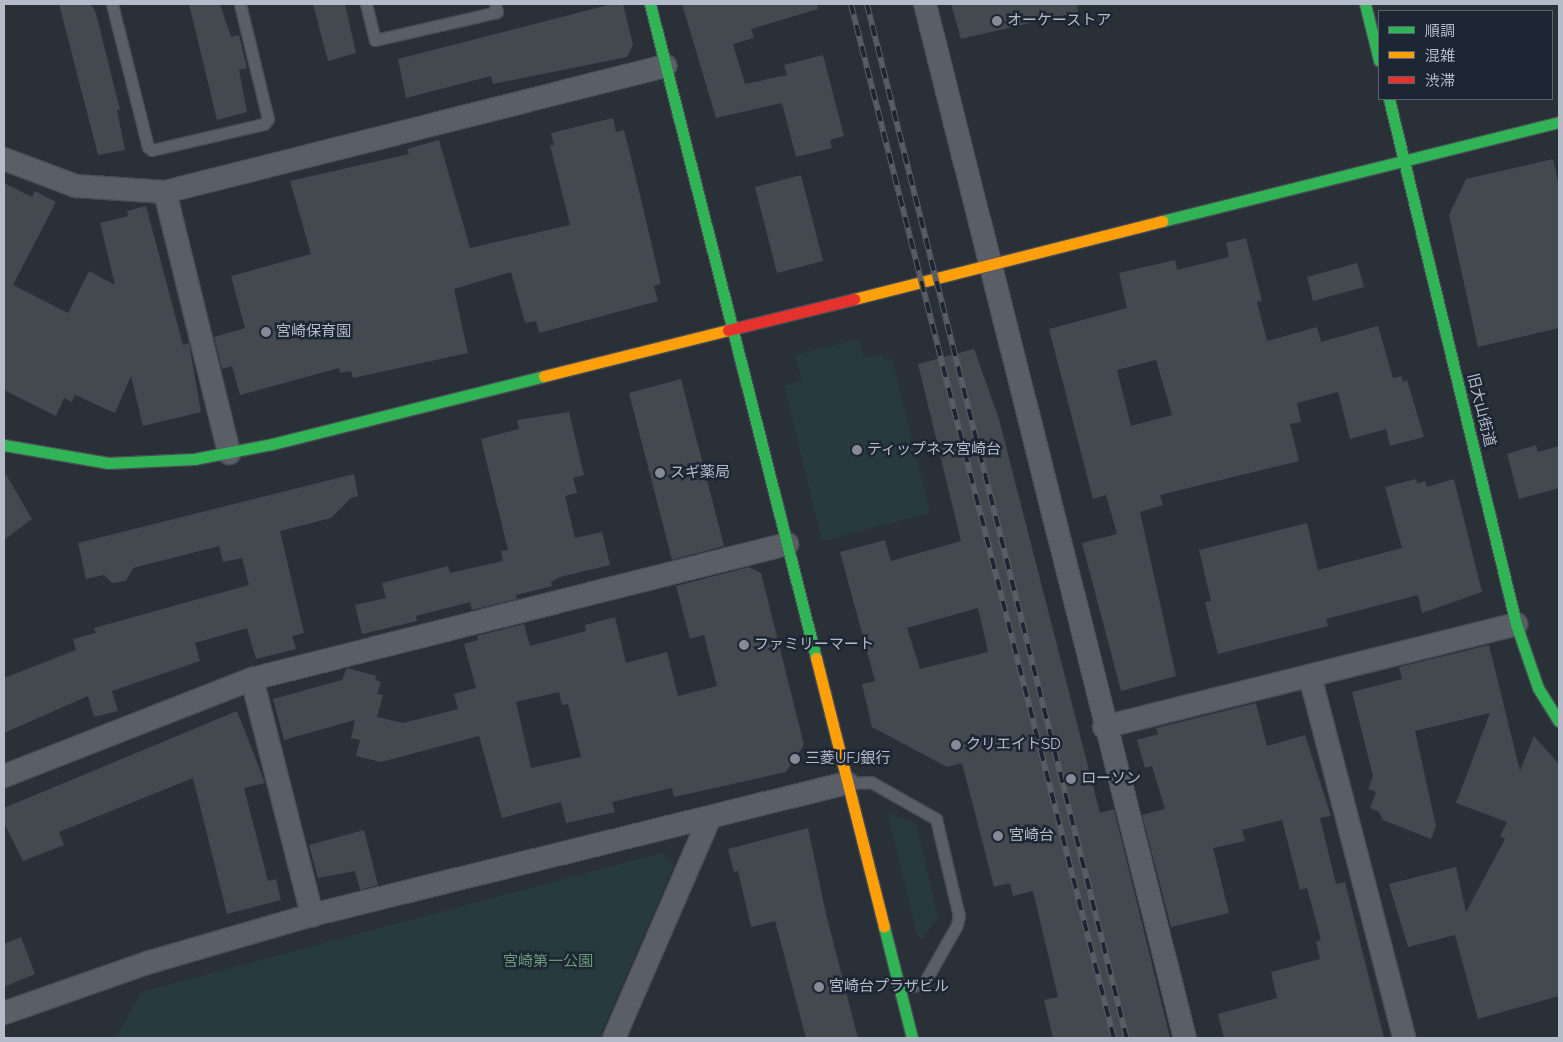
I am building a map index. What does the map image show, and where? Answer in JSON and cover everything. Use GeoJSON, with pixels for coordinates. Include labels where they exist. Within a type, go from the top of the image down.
{"type":"FeatureCollection","features":[{"type":"Feature","properties":{"kind":"street"},"geometry":{"type":"LineString","coordinates":[[650,4],[912,1038]]}},
{"type":"Feature","properties":{"kind":"street"},"geometry":{"type":"LineString","coordinates":[[926,4],[992,263],[1104,728],[1185,1038]]}},
{"type":"Feature","properties":{"kind":"street"},"geometry":{"type":"LineString","coordinates":[[1365,4],[1378,56]]}},
{"type":"Feature","properties":{"kind":"street"},"geometry":{"type":"LineString","coordinates":[[4,159],[76,186],[165,192],[665,66]]}},
{"type":"Feature","properties":{"kind":"street","name":"旧大山街道"},"geometry":{"type":"LineString","coordinates":[[1389,100],[1516,624],[1538,688],[1559,721]]}},
{"type":"Feature","properties":{"kind":"street"},"geometry":{"type":"LineString","coordinates":[[4,445],[108,463],[229,453],[382,420],[732,328],[1559,122]]}},
{"type":"Feature","properties":{"kind":"street"},"geometry":{"type":"LineString","coordinates":[[165,192],[229,453]]}},
{"type":"Feature","properties":{"kind":"street"},"geometry":{"type":"LineString","coordinates":[[4,776],[252,679],[787,544]]}},
{"type":"Feature","properties":{"kind":"street"},"geometry":{"type":"LineString","coordinates":[[1104,728],[1516,624]]}},
{"type":"Feature","properties":{"kind":"street"},"geometry":{"type":"LineString","coordinates":[[1310,676],[1404,1038]]}},
{"type":"Feature","properties":{"kind":"street"},"geometry":{"type":"LineString","coordinates":[[252,679],[312,915]]}},
{"type":"Feature","properties":{"kind":"street"},"geometry":{"type":"LineString","coordinates":[[4,1013],[150,962],[312,915],[709,819],[847,783]]}},
{"type":"Feature","properties":{"kind":"street"},"geometry":{"type":"LineString","coordinates":[[614,1038],[709,819]]}},
{"type":"Feature","properties":{"kind":"lane"},"geometry":{"type":"LineString","coordinates":[[112,4],[148,147],[152,150],[264,124],[268,119],[240,4]]}},
{"type":"Feature","properties":{"kind":"lane"},"geometry":{"type":"LineString","coordinates":[[366,4],[375,40],[497,12],[495,4]]}},
{"type":"Feature","properties":{"kind":"lane"},"geometry":{"type":"LineString","coordinates":[[847,783],[871,782],[936,819],[959,916],[958,925],[924,983],[900,990]]}},
{"type":"Feature","properties":{"kind":"green space","name":"ティップネス宮崎台"},"geometry":{"type":"Polygon","coordinates":[[[859,339],[864,358],[883,354],[884,360],[892,358],[930,513],[822,541],[784,386],[802,381],[795,355],[859,339]]]}},
{"type":"Feature","properties":{"kind":"green space"},"geometry":{"type":"Polygon","coordinates":[[[888,813],[916,824],[938,918],[922,939],[917,936],[888,813]]]}},
{"type":"Feature","properties":{"kind":"green space","name":"宮崎第一公園"},"geometry":{"type":"Polygon","coordinates":[[[661,853],[674,866],[599,1038],[116,1038],[141,992],[661,853]]]}},
{"type":"Feature","properties":{"kind":"building"},"geometry":{"type":"Polygon","coordinates":[[[59,4],[91,4],[96,13],[120,110],[117,110],[125,150],[98,155],[59,4]]]}},
{"type":"Feature","properties":{"kind":"building"},"geometry":{"type":"Polygon","coordinates":[[[189,4],[220,4],[231,37],[239,35],[247,68],[239,70],[247,112],[217,120],[189,4]]]}},
{"type":"Feature","properties":{"kind":"building"},"geometry":{"type":"Polygon","coordinates":[[[313,4],[345,4],[356,53],[328,61],[313,4]]]}},
{"type":"Feature","properties":{"kind":"building"},"geometry":{"type":"Polygon","coordinates":[[[612,4],[623,4],[633,45],[627,57],[493,84],[491,76],[406,98],[398,59],[612,4]]]}},
{"type":"Feature","properties":{"kind":"building"},"geometry":{"type":"Polygon","coordinates":[[[682,4],[817,4],[818,9],[751,29],[754,38],[733,44],[745,84],[787,75],[784,65],[823,55],[844,136],[830,140],[832,148],[796,157],[782,103],[716,118],[682,4]]]}},
{"type":"Feature","properties":{"kind":"building","name":"オーケーストア"},"geometry":{"type":"Polygon","coordinates":[[[951,4],[1077,4],[1078,12],[961,39],[951,4]]]}},
{"type":"Feature","properties":{"kind":"building"},"geometry":{"type":"Polygon","coordinates":[[[613,118],[616,132],[624,130],[636,178],[661,284],[654,286],[658,301],[539,333],[536,321],[525,323],[511,272],[454,289],[468,353],[353,378],[351,371],[340,373],[339,368],[240,395],[232,366],[222,369],[214,337],[245,328],[231,276],[311,254],[290,181],[409,154],[407,149],[439,140],[470,248],[570,225],[550,145],[554,145],[551,133],[613,118]]]}},
{"type":"Feature","properties":{"kind":"building"},"geometry":{"type":"Polygon","coordinates":[[[1553,159],[1559,186],[1559,328],[1478,347],[1449,215],[1466,179],[1553,159]]]}},
{"type":"Feature","properties":{"kind":"building"},"geometry":{"type":"Polygon","coordinates":[[[801,175],[823,261],[777,273],[755,187],[801,175]]]}},
{"type":"Feature","properties":{"kind":"building"},"geometry":{"type":"Polygon","coordinates":[[[4,183],[32,197],[35,191],[56,202],[13,285],[68,313],[89,271],[115,285],[100,223],[128,216],[127,211],[146,206],[183,345],[189,343],[201,412],[143,426],[131,376],[115,413],[75,395],[72,402],[64,398],[56,416],[4,390],[4,183]]]}},
{"type":"Feature","properties":{"kind":"building"},"geometry":{"type":"Polygon","coordinates":[[[1246,238],[1262,301],[1257,302],[1267,341],[1317,327],[1321,342],[1378,326],[1393,378],[1401,376],[1403,382],[1407,380],[1424,437],[1390,446],[1386,429],[1350,439],[1338,392],[1297,403],[1301,422],[1290,424],[1299,461],[1160,495],[1163,505],[1140,512],[1176,676],[1121,691],[1082,543],[1117,534],[1106,495],[1093,499],[1049,329],[1127,308],[1119,273],[1175,260],[1177,270],[1229,257],[1226,243],[1246,238]],[[1156,360],[1117,370],[1131,426],[1172,415],[1156,360]]]}},
{"type":"Feature","properties":{"kind":"building"},"geometry":{"type":"Polygon","coordinates":[[[1357,263],[1364,287],[1313,301],[1307,277],[1357,263]]]}},
{"type":"Feature","properties":{"kind":"building"},"geometry":{"type":"Polygon","coordinates":[[[974,349],[999,419],[1100,813],[1114,809],[1170,1038],[1053,1038],[1044,1000],[1058,997],[1033,891],[1013,896],[1010,883],[994,887],[962,763],[947,767],[872,727],[862,684],[875,681],[840,552],[885,540],[891,561],[961,541],[918,364],[974,349]],[[978,608],[907,628],[920,669],[988,652],[978,608]]]}},
{"type":"Feature","properties":{"kind":"building"},"geometry":{"type":"Polygon","coordinates":[[[681,379],[724,546],[672,560],[629,393],[681,379]]]}},
{"type":"Feature","properties":{"kind":"building"},"geometry":{"type":"Polygon","coordinates":[[[569,412],[584,475],[573,478],[577,493],[565,496],[575,538],[602,532],[610,565],[560,577],[551,582],[552,586],[516,595],[517,599],[472,610],[470,602],[416,616],[417,621],[362,634],[355,605],[386,598],[382,583],[448,566],[450,573],[503,561],[501,551],[508,550],[481,439],[519,429],[517,420],[569,412]]]}},
{"type":"Feature","properties":{"kind":"building"},"geometry":{"type":"Polygon","coordinates":[[[1536,445],[1538,452],[1559,446],[1559,488],[1519,499],[1507,454],[1536,445]]]}},
{"type":"Feature","properties":{"kind":"building"},"geometry":{"type":"Polygon","coordinates":[[[4,471],[32,519],[4,540],[4,471]]]}},
{"type":"Feature","properties":{"kind":"building"},"geometry":{"type":"Polygon","coordinates":[[[354,474],[358,496],[351,498],[331,518],[280,531],[304,633],[292,636],[296,649],[256,659],[247,628],[195,643],[200,661],[112,691],[118,711],[94,717],[88,696],[4,733],[4,678],[76,650],[73,639],[96,633],[94,628],[249,585],[242,558],[223,562],[219,546],[133,568],[126,581],[112,583],[104,575],[86,579],[78,543],[354,474]]]}},
{"type":"Feature","properties":{"kind":"building"},"geometry":{"type":"Polygon","coordinates":[[[1416,479],[1417,484],[1425,481],[1427,487],[1454,479],[1482,592],[1422,613],[1418,595],[1326,619],[1328,626],[1218,654],[1205,602],[1211,601],[1199,550],[1307,523],[1318,570],[1402,548],[1385,487],[1416,479]]]}},
{"type":"Feature","properties":{"kind":"building"},"geometry":{"type":"Polygon","coordinates":[[[749,567],[761,573],[804,745],[786,772],[674,797],[672,788],[612,802],[615,812],[566,823],[561,802],[502,818],[479,736],[381,762],[356,756],[360,740],[351,738],[355,720],[284,740],[273,699],[342,680],[347,668],[377,676],[375,680],[381,682],[377,694],[383,695],[377,717],[403,723],[458,709],[454,694],[476,688],[464,644],[478,640],[477,636],[524,624],[530,646],[586,631],[585,625],[615,617],[626,663],[667,652],[678,696],[717,686],[704,635],[690,639],[676,586],[749,567]],[[559,692],[516,702],[531,768],[581,757],[568,704],[562,705],[559,692]]]}},
{"type":"Feature","properties":{"kind":"building"},"geometry":{"type":"Polygon","coordinates":[[[1489,645],[1520,771],[1534,736],[1559,764],[1559,996],[1478,1019],[1455,935],[1408,947],[1389,884],[1456,867],[1466,912],[1505,839],[1500,836],[1507,822],[1456,803],[1490,713],[1415,731],[1436,826],[1431,839],[1383,820],[1379,812],[1370,808],[1376,792],[1368,789],[1373,776],[1352,692],[1402,679],[1399,667],[1489,645]]]}},
{"type":"Feature","properties":{"kind":"building"},"geometry":{"type":"Polygon","coordinates":[[[1256,703],[1267,746],[1305,735],[1331,816],[1320,818],[1336,884],[1345,882],[1384,1038],[1224,1038],[1218,1014],[1277,998],[1271,972],[1320,959],[1316,942],[1321,940],[1307,888],[1300,890],[1282,820],[1242,830],[1245,841],[1213,848],[1229,913],[1171,927],[1142,815],[1165,809],[1152,766],[1145,768],[1137,740],[1158,734],[1156,728],[1256,703]]]}},
{"type":"Feature","properties":{"kind":"building"},"geometry":{"type":"Polygon","coordinates":[[[237,711],[265,783],[244,788],[268,881],[276,879],[281,900],[227,914],[193,778],[59,832],[64,845],[23,861],[4,823],[4,808],[237,711]]]}},
{"type":"Feature","properties":{"kind":"building"},"geometry":{"type":"Polygon","coordinates":[[[808,828],[826,914],[858,1038],[806,1038],[775,921],[751,927],[738,871],[734,872],[728,849],[808,828]]]}},
{"type":"Feature","properties":{"kind":"building"},"geometry":{"type":"Polygon","coordinates":[[[364,830],[378,885],[360,890],[355,871],[318,878],[309,845],[364,830]]]}},
{"type":"Feature","properties":{"kind":"building"},"geometry":{"type":"Polygon","coordinates":[[[21,937],[35,974],[4,987],[4,944],[21,937]]]}},
{"type":"Feature","properties":{"kind":"railway"},"geometry":{"type":"LineString","coordinates":[[851,4],[1114,1038]]}},
{"type":"Feature","properties":{"kind":"railway"},"geometry":{"type":"LineString","coordinates":[[867,4],[1127,1038]]}},
{"type":"Feature","properties":{"kind":"traffic: fast"},"geometry":{"type":"LineString","coordinates":[[650,4],[816,658]]}},
{"type":"Feature","properties":{"kind":"traffic: fast"},"geometry":{"type":"LineString","coordinates":[[1365,4],[1378,56]]}},
{"type":"Feature","properties":{"kind":"traffic: fast"},"geometry":{"type":"LineString","coordinates":[[1389,100],[1516,624],[1538,688],[1559,721]]}},
{"type":"Feature","properties":{"kind":"traffic: fast"},"geometry":{"type":"LineString","coordinates":[[1162,221],[1559,122]]}},
{"type":"Feature","properties":{"kind":"traffic: fast"},"geometry":{"type":"LineString","coordinates":[[4,445],[108,463],[194,459],[272,444],[544,376]]}},
{"type":"Feature","properties":{"kind":"traffic: fast"},"geometry":{"type":"LineString","coordinates":[[884,927],[912,1038]]}},
{"type":"Feature","properties":{"kind":"traffic: slow"},"geometry":{"type":"LineString","coordinates":[[854,299],[1162,221]]}},
{"type":"Feature","properties":{"kind":"traffic: slow"},"geometry":{"type":"LineString","coordinates":[[544,376],[728,330]]}},
{"type":"Feature","properties":{"kind":"traffic: slow"},"geometry":{"type":"LineString","coordinates":[[816,658],[884,927]]}},
{"type":"Feature","properties":{"kind":"traffic: jam"},"geometry":{"type":"LineString","coordinates":[[728,330],[854,299]]}},
{"type":"Feature","properties":{"kind":"place","name":"オーケーストア"},"geometry":{"type":"Point","coordinates":[997,21]}},
{"type":"Feature","properties":{"kind":"place","name":"宮崎保育園"},"geometry":{"type":"Point","coordinates":[266,332]}},
{"type":"Feature","properties":{"kind":"place","name":"ティップネス宮崎台"},"geometry":{"type":"Point","coordinates":[857,450]}},
{"type":"Feature","properties":{"kind":"place","name":"スギ薬局"},"geometry":{"type":"Point","coordinates":[660,473]}},
{"type":"Feature","properties":{"kind":"place","name":"ファミリーマート"},"geometry":{"type":"Point","coordinates":[744,645]}},
{"type":"Feature","properties":{"kind":"place","name":"クリエイトSD"},"geometry":{"type":"Point","coordinates":[956,745]}},
{"type":"Feature","properties":{"kind":"place","name":"三菱UFJ銀行"},"geometry":{"type":"Point","coordinates":[795,759]}},
{"type":"Feature","properties":{"kind":"place","name":"ローソン"},"geometry":{"type":"Point","coordinates":[1071,779]}},
{"type":"Feature","properties":{"kind":"place","name":"宮崎台"},"geometry":{"type":"Point","coordinates":[998,836]}},
{"type":"Feature","properties":{"kind":"place","name":"宮崎台プラザビル"},"geometry":{"type":"Point","coordinates":[819,987]}}]}
